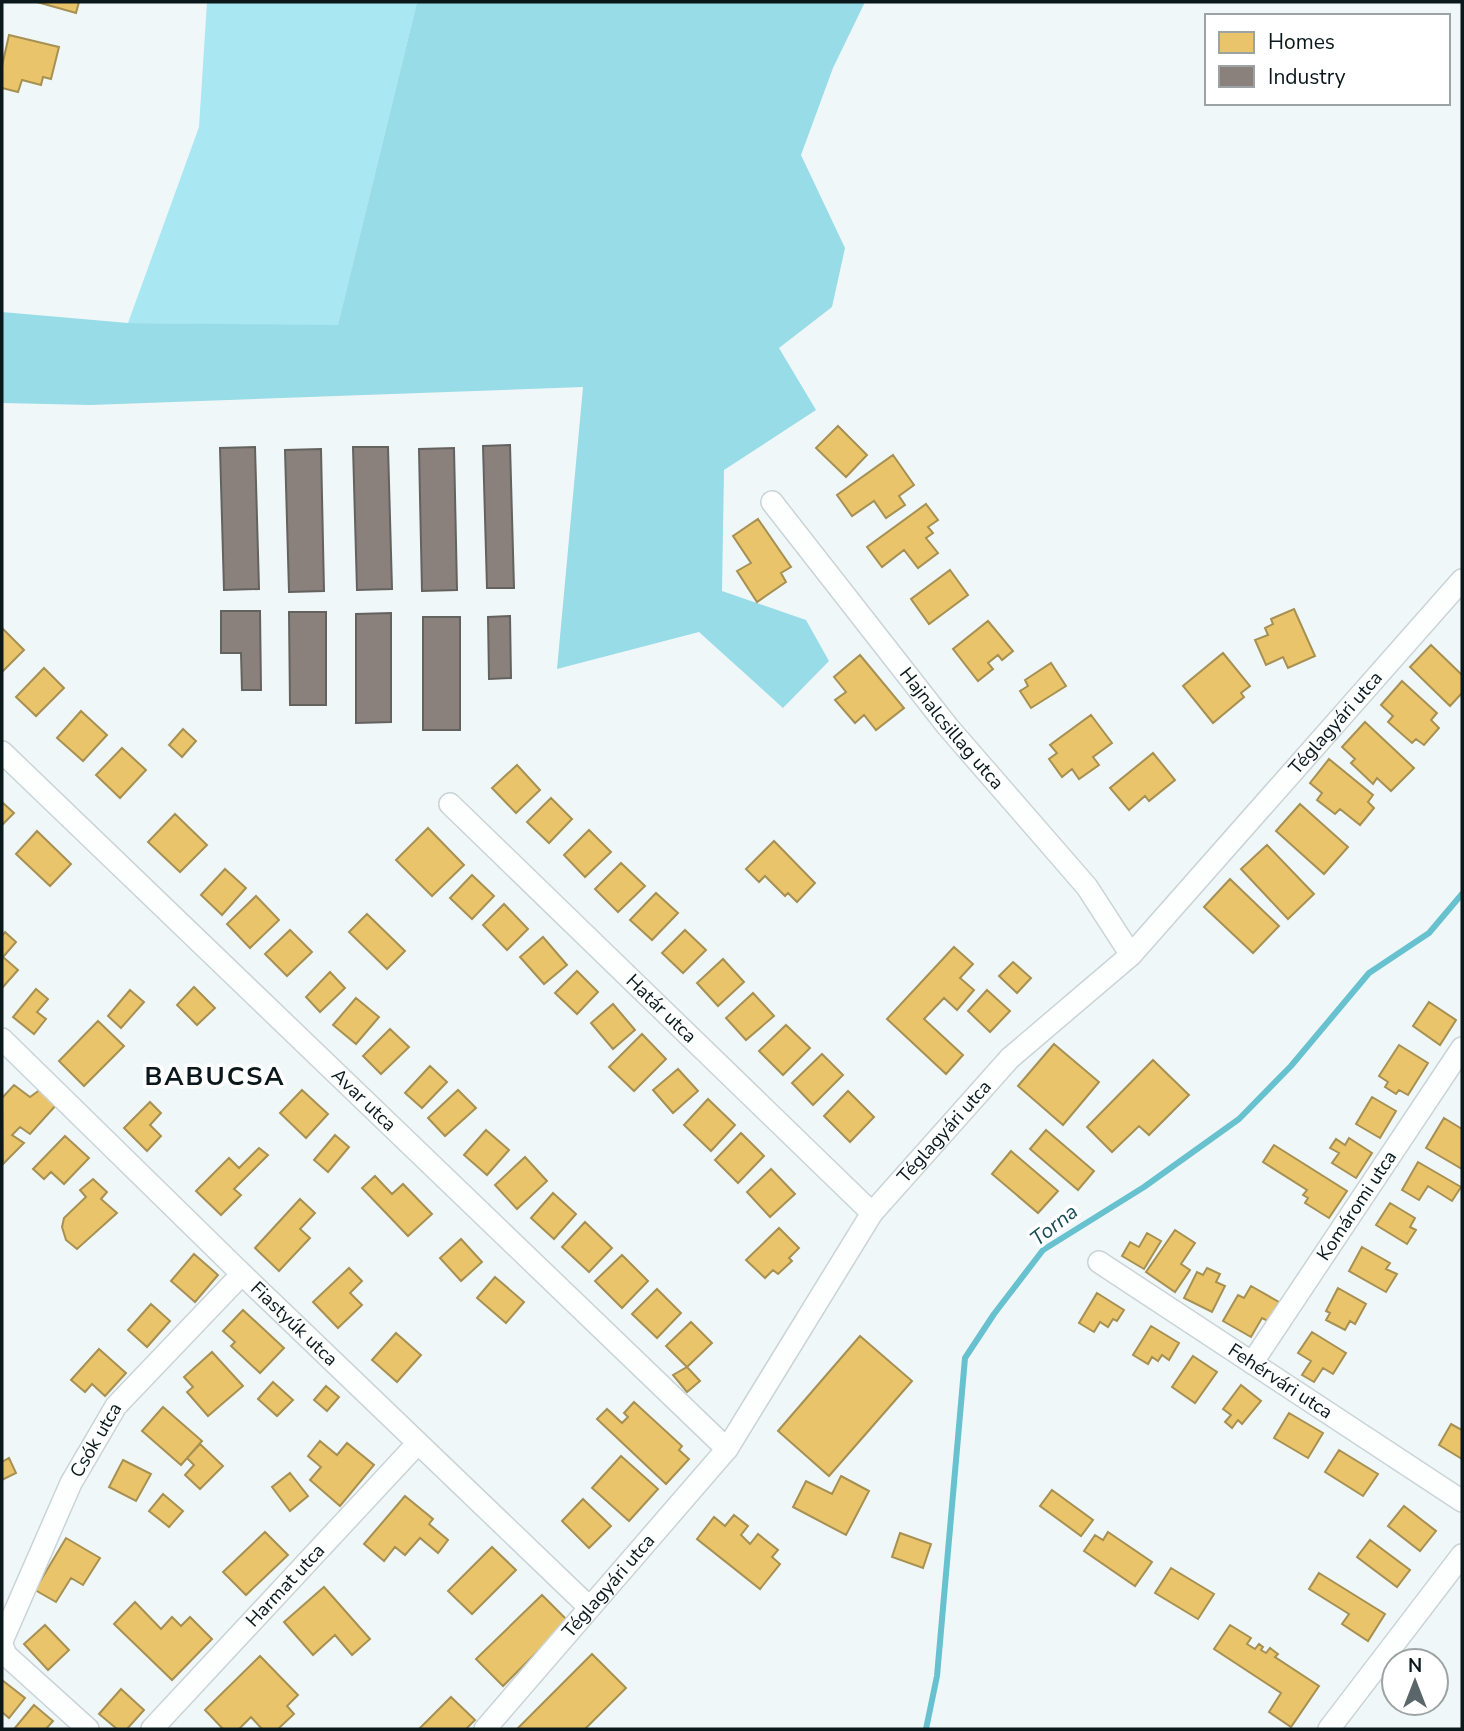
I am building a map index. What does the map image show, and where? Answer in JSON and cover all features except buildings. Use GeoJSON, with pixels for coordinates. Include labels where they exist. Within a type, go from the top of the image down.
{"type":"FeatureCollection","features":[{"type":"Feature","properties":{"kind":"street","name":"Hajnalcsillag utca"},"geometry":{"type":"LineString","coordinates":[[772,502],[948,727],[1087,887],[1131,956]]}},
{"type":"Feature","properties":{"kind":"street","name":"Téglagyári utca"},"geometry":{"type":"LineString","coordinates":[[485,1729],[727,1449],[872,1213],[1010,1058],[1131,956],[1462,580]]}},
{"type":"Feature","properties":{"kind":"street","name":"Avar utca"},"geometry":{"type":"LineString","coordinates":[[2,752],[727,1449]]}},
{"type":"Feature","properties":{"kind":"street","name":"Határ utca"},"geometry":{"type":"LineString","coordinates":[[450,804],[872,1213]]}},
{"type":"Feature","properties":{"kind":"street","name":"Fiastyúk utca"},"geometry":{"type":"LineString","coordinates":[[2,1039],[242,1275],[589,1607]]}},
{"type":"Feature","properties":{"kind":"street","name":"Komáromi utca"},"geometry":{"type":"LineString","coordinates":[[1252,1363],[1462,1048]]}},
{"type":"Feature","properties":{"kind":"street","name":"Fehérvári utca"},"geometry":{"type":"LineString","coordinates":[[1098,1262],[1462,1501]]}},
{"type":"Feature","properties":{"kind":"street","name":"Csók utca"},"geometry":{"type":"LineString","coordinates":[[2,1643],[71,1483],[116,1406],[242,1275]]}},
{"type":"Feature","properties":{"kind":"street","name":"Harmat utca"},"geometry":{"type":"LineString","coordinates":[[152,1729],[418,1443]]}},
{"type":"Feature","properties":{"kind":"street"},"geometry":{"type":"LineString","coordinates":[[1329,1729],[1462,1555]]}},
{"type":"Feature","properties":{"kind":"street"},"geometry":{"type":"LineString","coordinates":[[2,1643],[6,1656],[88,1729]]}},
{"type":"Feature","properties":{"kind":"shaded area"},"geometry":{"type":"Polygon","coordinates":[[[207,2],[417,2],[338,326],[128,323],[199,127],[207,2]]]}},
{"type":"Feature","properties":{"kind":"shaded area"},"geometry":{"type":"Polygon","coordinates":[[[417,2],[865,2],[833,68],[801,155],[845,248],[832,307],[779,348],[816,410],[724,470],[722,591],[806,620],[829,661],[783,708],[699,632],[557,669],[583,387],[91,405],[2,403],[2,312],[128,323],[338,325],[417,2]]]}},
{"type":"Feature","properties":{"kind":"waterway","name":"Torna"},"geometry":{"type":"LineString","coordinates":[[926,1729],[937,1676],[965,1358],[994,1314],[1043,1250],[1144,1187],[1239,1119],[1291,1066],[1369,973],[1429,933],[1462,894]]}},
{"type":"Feature","properties":{"kind":"district","name":"BABUCSA"},"geometry":{"type":"Point","coordinates":[215,1076]}}]}
